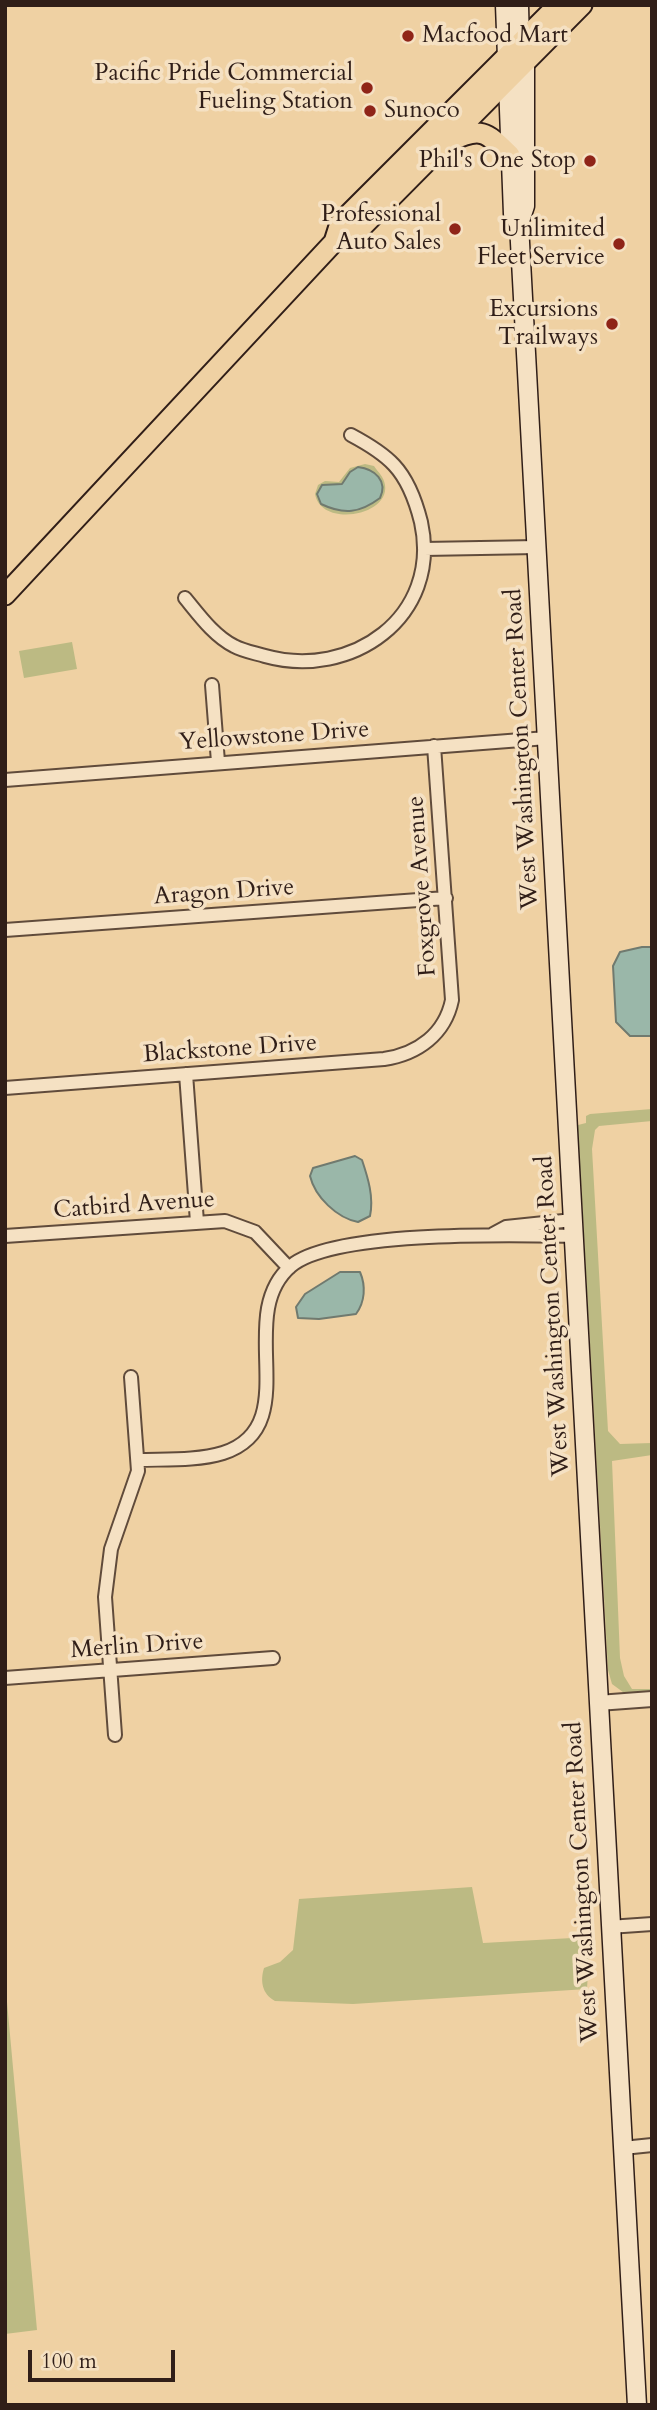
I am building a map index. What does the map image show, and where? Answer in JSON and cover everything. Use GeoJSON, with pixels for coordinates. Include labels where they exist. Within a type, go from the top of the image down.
{"type":"FeatureCollection","features":[{"type":"Feature","properties":{"kind":"highway"},"geometry":{"type":"LineString","coordinates":[[334,242],[353,236],[441,145],[508,82],[517,56],[558,5]]}},
{"type":"Feature","properties":{"kind":"highway"},"geometry":{"type":"LineString","coordinates":[[5,595],[334,242],[340,223],[485,76],[517,56],[582,5]]}},
{"type":"Feature","properties":{"kind":"highway"},"geometry":{"type":"LineString","coordinates":[[441,145],[478,131],[491,136],[510,155]]}},
{"type":"Feature","properties":{"kind":"main road","name":"West Washington Center Road"},"geometry":{"type":"LineString","coordinates":[[505,5],[517,56]]}},
{"type":"Feature","properties":{"kind":"main road","name":"West Washington Center Road"},"geometry":{"type":"LineString","coordinates":[[519,5],[517,56],[525,206],[519,223],[609,1927],[638,2405]]}},
{"type":"Feature","properties":{"kind":"main road","name":"West Washington Center Road"},"geometry":{"type":"LineString","coordinates":[[508,82],[513,214],[519,223]]}},
{"type":"Feature","properties":{"kind":"street"},"geometry":{"type":"LineString","coordinates":[[185,598],[207,625],[234,647],[279,660],[299,662],[343,657],[368,645],[392,628],[414,594],[424,549],[418,509],[409,486],[388,459],[351,435]]}},
{"type":"Feature","properties":{"kind":"street"},"geometry":{"type":"LineString","coordinates":[[424,549],[537,547]]}},
{"type":"Feature","properties":{"kind":"street"},"geometry":{"type":"LineString","coordinates":[[212,685],[218,762]]}},
{"type":"Feature","properties":{"kind":"street","name":"Yellowstone Drive"},"geometry":{"type":"LineString","coordinates":[[5,780],[547,738]]}},
{"type":"Feature","properties":{"kind":"street","name":"Foxgrove Avenue"},"geometry":{"type":"LineString","coordinates":[[434,746],[452,987],[450,1010],[445,1021]]}},
{"type":"Feature","properties":{"kind":"street","name":"Aragon Drive"},"geometry":{"type":"LineString","coordinates":[[5,930],[446,898]]}},
{"type":"Feature","properties":{"kind":"street","name":"Blackstone Drive"},"geometry":{"type":"LineString","coordinates":[[5,1087],[397,1058],[419,1049],[445,1021]]}},
{"type":"Feature","properties":{"kind":"street"},"geometry":{"type":"LineString","coordinates":[[186,1074],[197,1222]]}},
{"type":"Feature","properties":{"kind":"street","name":"Catbird Avenue"},"geometry":{"type":"LineString","coordinates":[[5,1236],[225,1221],[247,1227],[265,1240],[289,1268]]}},
{"type":"Feature","properties":{"kind":"street"},"geometry":{"type":"LineString","coordinates":[[138,1460],[220,1454],[239,1445],[256,1427],[268,1395],[264,1340],[268,1307],[289,1268],[314,1253],[337,1245],[493,1234],[526,1238],[574,1228]]}},
{"type":"Feature","properties":{"kind":"street"},"geometry":{"type":"LineString","coordinates":[[115,1735],[106,1583],[111,1549],[136,1483],[138,1460],[131,1377]]}},
{"type":"Feature","properties":{"kind":"street","name":"Merlin Drive"},"geometry":{"type":"LineString","coordinates":[[5,1678],[273,1658]]}},
{"type":"Feature","properties":{"kind":"street"},"geometry":{"type":"LineString","coordinates":[[598,1703],[652,1699]]}},
{"type":"Feature","properties":{"kind":"street"},"geometry":{"type":"LineString","coordinates":[[609,1927],[652,1924]]}},
{"type":"Feature","properties":{"kind":"street"},"geometry":{"type":"LineString","coordinates":[[623,2148],[652,2146]]}},
{"type":"Feature","properties":{"kind":"shaded area"},"geometry":{"type":"Polygon","coordinates":[[[365,464],[374,466],[385,485],[384,496],[377,504],[354,514],[329,511],[320,505],[315,494],[318,485],[325,481],[339,482],[350,468],[365,464]]]}},
{"type":"Feature","properties":{"kind":"shaded area"},"geometry":{"type":"Polygon","coordinates":[[[358,467],[375,473],[381,481],[380,498],[366,507],[352,511],[337,510],[321,504],[317,494],[322,485],[342,484],[350,472],[358,467]]]}},
{"type":"Feature","properties":{"kind":"shaded area"},"geometry":{"type":"Polygon","coordinates":[[[72,642],[77,669],[24,678],[19,651],[72,642]]]}},
{"type":"Feature","properties":{"kind":"shaded area"},"geometry":{"type":"Polygon","coordinates":[[[652,947],[652,1036],[630,1036],[616,1022],[613,966],[620,952],[652,947]]]}},
{"type":"Feature","properties":{"kind":"shaded area"},"geometry":{"type":"Polygon","coordinates":[[[652,1109],[652,1121],[599,1126],[595,1130],[592,1149],[608,1431],[620,1444],[652,1443],[652,1455],[612,1461],[620,1658],[624,1676],[632,1689],[652,1689],[652,1693],[627,1695],[612,1684],[608,1670],[581,1181],[574,1126],[586,1123],[586,1116],[590,1114],[652,1109]]]}},
{"type":"Feature","properties":{"kind":"shaded area"},"geometry":{"type":"Polygon","coordinates":[[[355,1156],[362,1160],[371,1195],[370,1216],[358,1222],[342,1216],[328,1205],[310,1176],[313,1168],[355,1156]]]}},
{"type":"Feature","properties":{"kind":"shaded area"},"geometry":{"type":"Polygon","coordinates":[[[340,1272],[360,1272],[364,1294],[356,1314],[319,1319],[298,1318],[296,1307],[305,1294],[340,1272]]]}},
{"type":"Feature","properties":{"kind":"shaded area"},"geometry":{"type":"Polygon","coordinates":[[[472,1887],[483,1943],[590,1937],[587,1989],[353,2004],[275,2001],[265,1991],[262,1982],[264,1968],[280,1962],[293,1950],[299,1899],[472,1887]]]}},
{"type":"Feature","properties":{"kind":"shaded area"},"geometry":{"type":"Polygon","coordinates":[[[5,1980],[37,2330],[5,2334],[5,1980]]]}},
{"type":"Feature","properties":{"kind":"place","name":"Macfood Mart"},"geometry":{"type":"Point","coordinates":[408,36]}},
{"type":"Feature","properties":{"kind":"place","name":"Pacific Pride Commercial Fueling Station"},"geometry":{"type":"Point","coordinates":[367,88]}},
{"type":"Feature","properties":{"kind":"place","name":"Sunoco"},"geometry":{"type":"Point","coordinates":[370,111]}},
{"type":"Feature","properties":{"kind":"place","name":"Phil's One Stop"},"geometry":{"type":"Point","coordinates":[590,161]}},
{"type":"Feature","properties":{"kind":"place","name":"Professional Auto Sales"},"geometry":{"type":"Point","coordinates":[455,229]}},
{"type":"Feature","properties":{"kind":"place","name":"Unlimited Fleet Service"},"geometry":{"type":"Point","coordinates":[619,244]}},
{"type":"Feature","properties":{"kind":"place","name":"Excursions Trailways"},"geometry":{"type":"Point","coordinates":[612,324]}}]}
